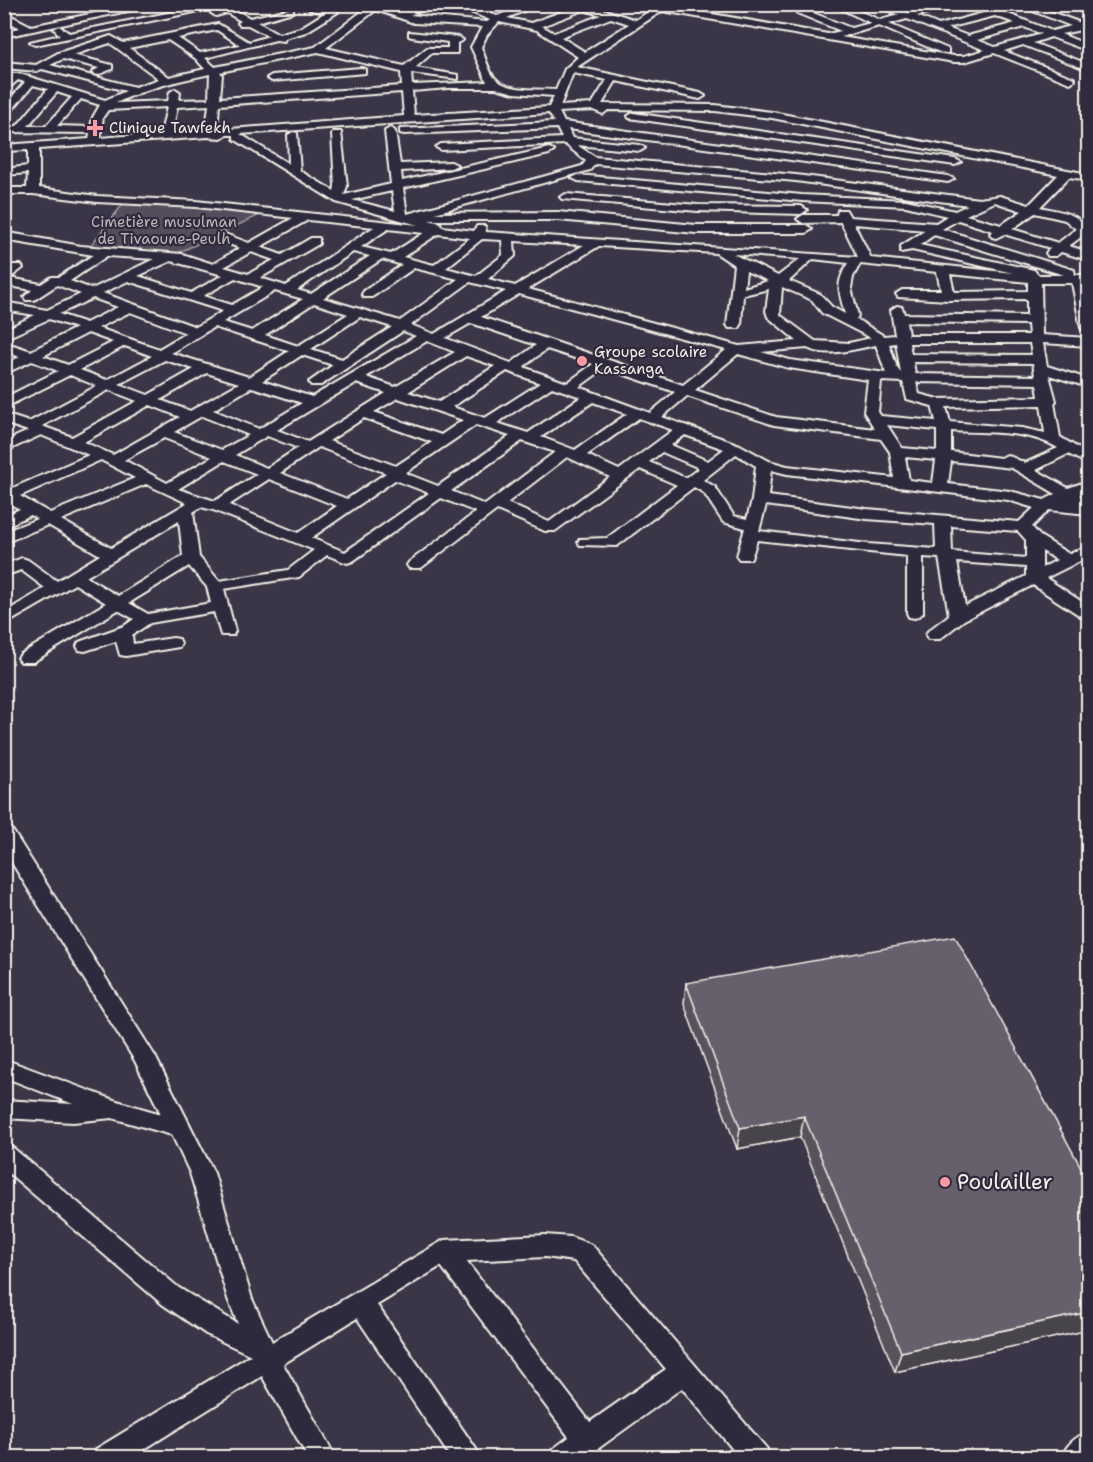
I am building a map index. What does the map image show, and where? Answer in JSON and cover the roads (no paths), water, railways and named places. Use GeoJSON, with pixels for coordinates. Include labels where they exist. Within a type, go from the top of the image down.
{"type":"FeatureCollection","features":[{"type":"Feature","properties":{"kind":"street"},"geometry":{"type":"LineString","coordinates":[[35,42],[155,18],[256,4]]}},
{"type":"Feature","properties":{"kind":"street"},"geometry":{"type":"LineString","coordinates":[[268,4],[290,10],[322,14]]}},
{"type":"Feature","properties":{"kind":"street"},"geometry":{"type":"LineString","coordinates":[[302,4],[322,14]]}},
{"type":"Feature","properties":{"kind":"street"},"geometry":{"type":"LineString","coordinates":[[201,60],[246,44],[303,30],[333,4]]}},
{"type":"Feature","properties":{"kind":"street"},"geometry":{"type":"LineString","coordinates":[[402,15],[435,4]]}},
{"type":"Feature","properties":{"kind":"street"},"geometry":{"type":"LineString","coordinates":[[455,4],[493,22]]}},
{"type":"Feature","properties":{"kind":"street"},"geometry":{"type":"LineString","coordinates":[[437,21],[486,4]]}},
{"type":"Feature","properties":{"kind":"street"},"geometry":{"type":"LineString","coordinates":[[489,93],[476,47],[478,41],[493,22],[537,4]]}},
{"type":"Feature","properties":{"kind":"street"},"geometry":{"type":"LineString","coordinates":[[632,4],[943,58],[964,59],[1052,34],[1086,27]]}},
{"type":"Feature","properties":{"kind":"street"},"geometry":{"type":"LineString","coordinates":[[770,27],[818,4]]}},
{"type":"Feature","properties":{"kind":"street"},"geometry":{"type":"LineString","coordinates":[[834,4],[964,59]]}},
{"type":"Feature","properties":{"kind":"street"},"geometry":{"type":"LineString","coordinates":[[827,38],[952,4]]}},
{"type":"Feature","properties":{"kind":"street"},"geometry":{"type":"LineString","coordinates":[[973,4],[1089,48]]}},
{"type":"Feature","properties":{"kind":"street"},"geometry":{"type":"LineString","coordinates":[[1020,4],[1086,27]]}},
{"type":"Feature","properties":{"kind":"street"},"geometry":{"type":"LineString","coordinates":[[272,78],[312,58],[375,5],[414,20],[493,22],[532,26],[555,36],[584,56]]}},
{"type":"Feature","properties":{"kind":"street"},"geometry":{"type":"LineString","coordinates":[[532,26],[582,5],[637,23]]}},
{"type":"Feature","properties":{"kind":"street"},"geometry":{"type":"LineString","coordinates":[[881,5],[1070,80]]}},
{"type":"Feature","properties":{"kind":"street"},"geometry":{"type":"LineString","coordinates":[[1073,6],[1089,5]]}},
{"type":"Feature","properties":{"kind":"street"},"geometry":{"type":"LineString","coordinates":[[4,33],[150,6],[155,18]]}},
{"type":"Feature","properties":{"kind":"street"},"geometry":{"type":"LineString","coordinates":[[1073,6],[1089,12]]}},
{"type":"Feature","properties":{"kind":"street"},"geometry":{"type":"LineString","coordinates":[[79,7],[98,29]]}},
{"type":"Feature","properties":{"kind":"street"},"geometry":{"type":"LineString","coordinates":[[141,28],[229,8],[312,58],[360,71]]}},
{"type":"Feature","properties":{"kind":"street"},"geometry":{"type":"LineString","coordinates":[[553,110],[570,69],[584,56],[659,8]]}},
{"type":"Feature","properties":{"kind":"street"},"geometry":{"type":"LineString","coordinates":[[63,55],[94,67],[120,51],[170,37],[220,28],[290,10]]}},
{"type":"Feature","properties":{"kind":"street"},"geometry":{"type":"LineString","coordinates":[[800,11],[850,31]]}},
{"type":"Feature","properties":{"kind":"street"},"geometry":{"type":"LineString","coordinates":[[937,28],[995,13]]}},
{"type":"Feature","properties":{"kind":"street"},"geometry":{"type":"LineString","coordinates":[[267,31],[322,14]]}},
{"type":"Feature","properties":{"kind":"street"},"geometry":{"type":"LineString","coordinates":[[555,36],[610,15]]}},
{"type":"Feature","properties":{"kind":"street"},"geometry":{"type":"LineString","coordinates":[[9,17],[24,18]]}},
{"type":"Feature","properties":{"kind":"street"},"geometry":{"type":"LineString","coordinates":[[9,17],[30,29]]}},
{"type":"Feature","properties":{"kind":"street"},"geometry":{"type":"LineString","coordinates":[[795,32],[828,22]]}},
{"type":"Feature","properties":{"kind":"street"},"geometry":{"type":"LineString","coordinates":[[936,47],[1023,24]]}},
{"type":"Feature","properties":{"kind":"street"},"geometry":{"type":"LineString","coordinates":[[52,25],[67,36]]}},
{"type":"Feature","properties":{"kind":"street"},"geometry":{"type":"LineString","coordinates":[[220,28],[246,44]]}},
{"type":"Feature","properties":{"kind":"street"},"geometry":{"type":"LineString","coordinates":[[205,30],[235,49]]}},
{"type":"Feature","properties":{"kind":"street"},"geometry":{"type":"LineString","coordinates":[[412,34],[478,41]]}},
{"type":"Feature","properties":{"kind":"street"},"geometry":{"type":"LineString","coordinates":[[170,37],[217,75],[211,134]]}},
{"type":"Feature","properties":{"kind":"street"},"geometry":{"type":"LineString","coordinates":[[4,65],[37,68],[63,55],[110,39],[120,51],[172,79]]}},
{"type":"Feature","properties":{"kind":"street"},"geometry":{"type":"LineString","coordinates":[[404,216],[395,168],[406,88],[406,70],[430,50],[454,51],[453,39]]}},
{"type":"Feature","properties":{"kind":"street"},"geometry":{"type":"LineString","coordinates":[[201,60],[286,42]]}},
{"type":"Feature","properties":{"kind":"street"},"geometry":{"type":"LineString","coordinates":[[1023,42],[1089,68]]}},
{"type":"Feature","properties":{"kind":"street"},"geometry":{"type":"LineString","coordinates":[[311,110],[312,58]]}},
{"type":"Feature","properties":{"kind":"street"},"geometry":{"type":"LineString","coordinates":[[94,136],[98,117],[106,105],[135,90],[172,79],[268,60],[312,58],[365,61],[406,70],[450,96]]}},
{"type":"Feature","properties":{"kind":"street"},"geometry":{"type":"LineString","coordinates":[[268,60],[272,78],[269,114]]}},
{"type":"Feature","properties":{"kind":"street"},"geometry":{"type":"LineString","coordinates":[[361,106],[360,71],[365,61]]}},
{"type":"Feature","properties":{"kind":"street"},"geometry":{"type":"LineString","coordinates":[[415,62],[447,64]]}},
{"type":"Feature","properties":{"kind":"street"},"geometry":{"type":"LineString","coordinates":[[42,66],[135,90]]}},
{"type":"Feature","properties":{"kind":"street"},"geometry":{"type":"LineString","coordinates":[[570,69],[700,96]]}},
{"type":"Feature","properties":{"kind":"street"},"geometry":{"type":"LineString","coordinates":[[20,129],[50,87],[74,74]]}},
{"type":"Feature","properties":{"kind":"street"},"geometry":{"type":"LineString","coordinates":[[4,89],[16,76],[106,105],[216,100],[269,114],[361,106],[400,125]]}},
{"type":"Feature","properties":{"kind":"street"},"geometry":{"type":"LineString","coordinates":[[166,137],[172,103],[172,79]]}},
{"type":"Feature","properties":{"kind":"street"},"geometry":{"type":"LineString","coordinates":[[595,107],[612,79]]}},
{"type":"Feature","properties":{"kind":"street"},"geometry":{"type":"LineString","coordinates":[[4,113],[31,81]]}},
{"type":"Feature","properties":{"kind":"street"},"geometry":{"type":"LineString","coordinates":[[636,106],[647,86]]}},
{"type":"Feature","properties":{"kind":"street"},"geometry":{"type":"LineString","coordinates":[[211,134],[269,114],[361,106],[406,88],[450,96],[514,90],[560,93]]}},
{"type":"Feature","properties":{"kind":"street"},"geometry":{"type":"LineString","coordinates":[[674,107],[684,92]]}},
{"type":"Feature","properties":{"kind":"street"},"geometry":{"type":"LineString","coordinates":[[400,125],[450,96],[489,93],[553,110],[636,106],[736,110],[908,141],[957,157]]}},
{"type":"Feature","properties":{"kind":"street"},"geometry":{"type":"LineString","coordinates":[[49,129],[79,95]]}},
{"type":"Feature","properties":{"kind":"street"},"geometry":{"type":"LineString","coordinates":[[4,96],[18,96]]}},
{"type":"Feature","properties":{"kind":"street"},"geometry":{"type":"LineString","coordinates":[[595,107],[596,110],[617,114],[900,154],[957,157],[1089,177]]}},
{"type":"Feature","properties":{"kind":"street"},"geometry":{"type":"LineString","coordinates":[[553,110],[571,144],[592,160],[796,178],[882,189],[937,203],[957,216],[1089,256]]}},
{"type":"Feature","properties":{"kind":"street"},"geometry":{"type":"LineString","coordinates":[[600,130],[617,114]]}},
{"type":"Feature","properties":{"kind":"street"},"geometry":{"type":"LineString","coordinates":[[796,139],[811,122]]}},
{"type":"Feature","properties":{"kind":"street"},"geometry":{"type":"LineString","coordinates":[[4,129],[49,129],[94,136],[166,137],[211,134],[238,137],[337,134],[400,125],[438,130],[562,125],[600,130],[695,149]]}},
{"type":"Feature","properties":{"kind":"street"},"geometry":{"type":"LineString","coordinates":[[640,247],[680,168],[710,127]]}},
{"type":"Feature","properties":{"kind":"street"},"geometry":{"type":"LineString","coordinates":[[438,130],[445,166]]}},
{"type":"Feature","properties":{"kind":"street"},"geometry":{"type":"LineString","coordinates":[[337,134],[341,186],[338,199]]}},
{"type":"Feature","properties":{"kind":"street"},"geometry":{"type":"LineString","coordinates":[[292,135],[295,170]]}},
{"type":"Feature","properties":{"kind":"street"},"geometry":{"type":"LineString","coordinates":[[4,148],[34,146],[94,136]]}},
{"type":"Feature","properties":{"kind":"street"},"geometry":{"type":"LineString","coordinates":[[238,137],[295,170],[338,199],[433,224],[436,227],[430,234],[394,258]]}},
{"type":"Feature","properties":{"kind":"street"},"geometry":{"type":"LineString","coordinates":[[882,189],[908,141]]}},
{"type":"Feature","properties":{"kind":"street"},"geometry":{"type":"LineString","coordinates":[[736,293],[779,283],[803,265],[805,228],[796,178],[819,142]]}},
{"type":"Feature","properties":{"kind":"street"},"geometry":{"type":"LineString","coordinates":[[558,216],[566,197],[559,166],[571,144]]}},
{"type":"Feature","properties":{"kind":"street"},"geometry":{"type":"LineString","coordinates":[[441,147],[571,144],[695,149],[809,160],[948,179]]}},
{"type":"Feature","properties":{"kind":"street"},"geometry":{"type":"LineString","coordinates":[[33,191],[34,146]]}},
{"type":"Feature","properties":{"kind":"street"},"geometry":{"type":"LineString","coordinates":[[937,203],[957,157]]}},
{"type":"Feature","properties":{"kind":"street"},"geometry":{"type":"LineString","coordinates":[[395,168],[497,163],[525,170],[559,166],[586,168],[592,160]]}},
{"type":"Feature","properties":{"kind":"street"},"geometry":{"type":"LineString","coordinates":[[404,216],[464,186],[497,163]]}},
{"type":"Feature","properties":{"kind":"street"},"geometry":{"type":"LineString","coordinates":[[484,196],[525,170],[559,166],[671,186],[805,228],[861,260],[943,271],[1035,272]]}},
{"type":"Feature","properties":{"kind":"street"},"geometry":{"type":"LineString","coordinates":[[4,172],[33,170]]}},
{"type":"Feature","properties":{"kind":"street"},"geometry":{"type":"LineString","coordinates":[[967,258],[1032,209],[1066,173]]}},
{"type":"Feature","properties":{"kind":"street"},"geometry":{"type":"LineString","coordinates":[[830,182],[861,260]]}},
{"type":"Feature","properties":{"kind":"street"},"geometry":{"type":"LineString","coordinates":[[338,199],[397,184]]}},
{"type":"Feature","properties":{"kind":"street"},"geometry":{"type":"LineString","coordinates":[[320,187],[397,184],[464,186],[484,196]]}},
{"type":"Feature","properties":{"kind":"street"},"geometry":{"type":"LineString","coordinates":[[4,191],[33,191],[97,199],[196,204],[386,225],[430,234],[465,248]]}},
{"type":"Feature","properties":{"kind":"street"},"geometry":{"type":"LineString","coordinates":[[437,269],[479,235],[485,216],[484,196]]}},
{"type":"Feature","properties":{"kind":"street"},"geometry":{"type":"LineString","coordinates":[[566,197],[698,208],[713,207],[805,228]]}},
{"type":"Feature","properties":{"kind":"street"},"geometry":{"type":"LineString","coordinates":[[887,263],[935,229],[981,203],[994,199],[1069,217],[1073,223],[1082,227],[1084,234],[1059,247],[1035,272],[1033,295],[1037,339],[1049,401],[1053,439]]}},
{"type":"Feature","properties":{"kind":"street"},"geometry":{"type":"LineString","coordinates":[[404,216],[558,216],[696,229],[805,228],[837,200],[981,203]]}},
{"type":"Feature","properties":{"kind":"street"},"geometry":{"type":"LineString","coordinates":[[214,268],[304,217]]}},
{"type":"Feature","properties":{"kind":"street"},"geometry":{"type":"LineString","coordinates":[[430,234],[479,235],[721,252],[845,219],[935,229],[980,246],[1035,272]]}},
{"type":"Feature","properties":{"kind":"street"},"geometry":{"type":"LineString","coordinates":[[302,237],[333,220]]}},
{"type":"Feature","properties":{"kind":"street"},"geometry":{"type":"LineString","coordinates":[[287,291],[386,225]]}},
{"type":"Feature","properties":{"kind":"street"},"geometry":{"type":"LineString","coordinates":[[280,230],[315,241],[394,258],[518,290],[789,364],[903,379],[1043,370]]}},
{"type":"Feature","properties":{"kind":"street"},"geometry":{"type":"LineString","coordinates":[[4,236],[103,253],[182,258],[402,326],[509,367],[735,447],[765,464],[787,470],[1010,496],[1045,505],[1089,508]]}},
{"type":"Feature","properties":{"kind":"street"},"geometry":{"type":"LineString","coordinates":[[221,237],[283,259]]}},
{"type":"Feature","properties":{"kind":"street"},"geometry":{"type":"LineString","coordinates":[[334,390],[316,382],[509,256],[508,237]]}},
{"type":"Feature","properties":{"kind":"street"},"geometry":{"type":"LineString","coordinates":[[249,279],[315,241]]}},
{"type":"Feature","properties":{"kind":"street"},"geometry":{"type":"LineString","coordinates":[[169,488],[355,378],[466,321],[596,243]]}},
{"type":"Feature","properties":{"kind":"street"},"geometry":{"type":"LineString","coordinates":[[910,246],[1035,272],[1085,279],[1089,328]]}},
{"type":"Feature","properties":{"kind":"street"},"geometry":{"type":"LineString","coordinates":[[721,252],[779,283],[820,299],[827,309],[872,333],[881,340],[890,368],[903,379],[915,398],[938,402],[1049,401]]}},
{"type":"Feature","properties":{"kind":"street"},"geometry":{"type":"LineString","coordinates":[[60,282],[103,253]]}},
{"type":"Feature","properties":{"kind":"street"},"geometry":{"type":"LineString","coordinates":[[254,336],[381,255]]}},
{"type":"Feature","properties":{"kind":"street"},"geometry":{"type":"LineString","coordinates":[[4,335],[169,257]]}},
{"type":"Feature","properties":{"kind":"street"},"geometry":{"type":"LineString","coordinates":[[846,320],[852,316],[843,290],[843,280],[861,260]]}},
{"type":"Feature","properties":{"kind":"street"},"geometry":{"type":"LineString","coordinates":[[368,294],[413,263]]}},
{"type":"Feature","properties":{"kind":"street"},"geometry":{"type":"LineString","coordinates":[[734,325],[740,264]]}},
{"type":"Feature","properties":{"kind":"street"},"geometry":{"type":"LineString","coordinates":[[4,279],[17,268]]}},
{"type":"Feature","properties":{"kind":"street"},"geometry":{"type":"LineString","coordinates":[[943,271],[953,318]]}},
{"type":"Feature","properties":{"kind":"street"},"geometry":{"type":"LineString","coordinates":[[193,297],[234,274]]}},
{"type":"Feature","properties":{"kind":"street"},"geometry":{"type":"LineString","coordinates":[[128,277],[234,310]]}},
{"type":"Feature","properties":{"kind":"street"},"geometry":{"type":"LineString","coordinates":[[4,279],[42,288]]}},
{"type":"Feature","properties":{"kind":"street"},"geometry":{"type":"LineString","coordinates":[[30,297],[52,280],[197,332]]}},
{"type":"Feature","properties":{"kind":"street"},"geometry":{"type":"LineString","coordinates":[[779,283],[772,311],[774,317],[809,344],[875,377]]}},
{"type":"Feature","properties":{"kind":"street"},"geometry":{"type":"LineString","coordinates":[[4,448],[274,286]]}},
{"type":"Feature","properties":{"kind":"street"},"geometry":{"type":"LineString","coordinates":[[902,294],[1033,295]]}},
{"type":"Feature","properties":{"kind":"street"},"geometry":{"type":"LineString","coordinates":[[4,306],[48,314],[162,354],[314,402]]}},
{"type":"Feature","properties":{"kind":"street"},"geometry":{"type":"LineString","coordinates":[[4,369],[129,307]]}},
{"type":"Feature","properties":{"kind":"street"},"geometry":{"type":"LineString","coordinates":[[4,323],[33,311]]}},
{"type":"Feature","properties":{"kind":"street"},"geometry":{"type":"LineString","coordinates":[[423,312],[466,321],[546,344],[774,421],[886,435]]}},
{"type":"Feature","properties":{"kind":"street"},"geometry":{"type":"LineString","coordinates":[[6,495],[107,458],[162,432],[251,382],[358,313]]}},
{"type":"Feature","properties":{"kind":"street"},"geometry":{"type":"LineString","coordinates":[[903,379],[905,358],[897,314],[1035,320]]}},
{"type":"Feature","properties":{"kind":"street"},"geometry":{"type":"LineString","coordinates":[[213,322],[343,364]]}},
{"type":"Feature","properties":{"kind":"street"},"geometry":{"type":"LineString","coordinates":[[415,565],[491,507],[571,453],[645,415],[684,391],[734,350],[809,344],[849,347],[881,340],[902,339],[1037,339],[1089,342]]}},
{"type":"Feature","properties":{"kind":"street"},"geometry":{"type":"LineString","coordinates":[[4,404],[125,341]]}},
{"type":"Feature","properties":{"kind":"street"},"geometry":{"type":"LineString","coordinates":[[442,406],[546,344]]}},
{"type":"Feature","properties":{"kind":"street"},"geometry":{"type":"LineString","coordinates":[[4,346],[149,400],[263,433],[314,444],[396,473],[440,492],[550,528],[684,429]]}},
{"type":"Feature","properties":{"kind":"street"},"geometry":{"type":"LineString","coordinates":[[217,506],[465,351]]}},
{"type":"Feature","properties":{"kind":"street"},"geometry":{"type":"LineString","coordinates":[[905,358],[1043,370],[1089,383]]}},
{"type":"Feature","properties":{"kind":"street"},"geometry":{"type":"LineString","coordinates":[[569,388],[603,363]]}},
{"type":"Feature","properties":{"kind":"street"},"geometry":{"type":"LineString","coordinates":[[72,443],[206,368]]}},
{"type":"Feature","properties":{"kind":"street"},"geometry":{"type":"LineString","coordinates":[[875,377],[871,412],[897,452],[902,484]]}},
{"type":"Feature","properties":{"kind":"street"},"geometry":{"type":"LineString","coordinates":[[355,378],[526,436],[621,476]]}},
{"type":"Feature","properties":{"kind":"street"},"geometry":{"type":"LineString","coordinates":[[299,538],[443,441],[551,382]]}},
{"type":"Feature","properties":{"kind":"street"},"geometry":{"type":"LineString","coordinates":[[4,620],[190,507],[217,506],[347,558],[440,492],[592,396]]}},
{"type":"Feature","properties":{"kind":"street"},"geometry":{"type":"LineString","coordinates":[[938,402],[944,426],[944,456],[940,488]]}},
{"type":"Feature","properties":{"kind":"street"},"geometry":{"type":"LineString","coordinates":[[363,413],[443,441]]}},
{"type":"Feature","properties":{"kind":"street"},"geometry":{"type":"LineString","coordinates":[[4,418],[35,428],[107,458],[169,488],[190,507],[190,558],[215,586],[227,631]]}},
{"type":"Feature","properties":{"kind":"street"},"geometry":{"type":"LineString","coordinates":[[876,420],[1022,432],[1053,439],[1089,460]]}},
{"type":"Feature","properties":{"kind":"street"},"geometry":{"type":"LineString","coordinates":[[162,432],[349,505]]}},
{"type":"Feature","properties":{"kind":"street"},"geometry":{"type":"LineString","coordinates":[[662,446],[709,467]]}},
{"type":"Feature","properties":{"kind":"street"},"geometry":{"type":"LineString","coordinates":[[586,542],[611,543],[735,447]]}},
{"type":"Feature","properties":{"kind":"street"},"geometry":{"type":"LineString","coordinates":[[897,452],[1021,467],[1068,449]]}},
{"type":"Feature","properties":{"kind":"street"},"geometry":{"type":"LineString","coordinates":[[997,453],[1089,508]]}},
{"type":"Feature","properties":{"kind":"street"},"geometry":{"type":"LineString","coordinates":[[639,463],[710,490],[728,519],[752,530],[868,549],[945,555],[1034,571],[1089,613]]}},
{"type":"Feature","properties":{"kind":"street"},"geometry":{"type":"LineString","coordinates":[[745,556],[760,500],[765,464]]}},
{"type":"Feature","properties":{"kind":"street"},"geometry":{"type":"LineString","coordinates":[[4,538],[148,478]]}},
{"type":"Feature","properties":{"kind":"street"},"geometry":{"type":"LineString","coordinates":[[1023,527],[1045,505],[1089,485]]}},
{"type":"Feature","properties":{"kind":"street"},"geometry":{"type":"LineString","coordinates":[[6,495],[111,555]]}},
{"type":"Feature","properties":{"kind":"street"},"geometry":{"type":"LineString","coordinates":[[760,500],[867,514],[1023,527],[1034,539],[1082,556]]}},
{"type":"Feature","properties":{"kind":"street"},"geometry":{"type":"LineString","coordinates":[[4,522],[31,509]]}},
{"type":"Feature","properties":{"kind":"street"},"geometry":{"type":"LineString","coordinates":[[943,520],[945,555],[958,616]]}},
{"type":"Feature","properties":{"kind":"street"},"geometry":{"type":"LineString","coordinates":[[1034,539],[1034,571]]}},
{"type":"Feature","properties":{"kind":"street"},"geometry":{"type":"LineString","coordinates":[[215,586],[293,574],[325,549]]}},
{"type":"Feature","properties":{"kind":"street"},"geometry":{"type":"LineString","coordinates":[[915,552],[915,613]]}},
{"type":"Feature","properties":{"kind":"street"},"geometry":{"type":"LineString","coordinates":[[934,634],[958,616],[1034,571],[1082,556]]}},
{"type":"Feature","properties":{"kind":"street"},"geometry":{"type":"LineString","coordinates":[[27,658],[190,558]]}},
{"type":"Feature","properties":{"kind":"street"},"geometry":{"type":"LineString","coordinates":[[4,571],[22,563],[56,588]]}},
{"type":"Feature","properties":{"kind":"street"},"geometry":{"type":"LineString","coordinates":[[75,577],[145,619]]}},
{"type":"Feature","properties":{"kind":"street"},"geometry":{"type":"LineString","coordinates":[[85,646],[123,632],[145,619],[220,606]]}},
{"type":"Feature","properties":{"kind":"street"},"geometry":{"type":"LineString","coordinates":[[123,632],[126,651],[173,643]]}},
{"type":"Feature","properties":{"kind":"street"},"geometry":{"type":"LineString","coordinates":[[4,833],[144,1056],[202,1173],[240,1299],[264,1352],[321,1457]]}},
{"type":"Feature","properties":{"kind":"street"},"geometry":{"type":"LineString","coordinates":[[4,1068],[149,1122],[179,1127]]}},
{"type":"Feature","properties":{"kind":"street"},"geometry":{"type":"LineString","coordinates":[[4,1109],[73,1113],[111,1109]]}},
{"type":"Feature","properties":{"kind":"street"},"geometry":{"type":"LineString","coordinates":[[4,1154],[69,1212],[186,1305],[226,1334],[264,1352]]}},
{"type":"Feature","properties":{"kind":"street"},"geometry":{"type":"LineString","coordinates":[[105,1458],[264,1352],[360,1302],[444,1251],[545,1246],[571,1248],[583,1253],[759,1458]]}},
{"type":"Feature","properties":{"kind":"street"},"geometry":{"type":"LineString","coordinates":[[444,1251],[587,1440]]}},
{"type":"Feature","properties":{"kind":"street"},"geometry":{"type":"LineString","coordinates":[[360,1302],[467,1458]]}},
{"type":"Feature","properties":{"kind":"street"},"geometry":{"type":"LineString","coordinates":[[562,1458],[684,1371]]}},
{"type":"Feature","properties":{"kind":"street"},"geometry":{"type":"LineString","coordinates":[[1074,1458],[1089,1445]]}},
{"type":"Feature","properties":{"kind":"place","name":"Clinique Tawfekh"},"geometry":{"type":"Point","coordinates":[95,128]}},
{"type":"Feature","properties":{"kind":"place","name":"Groupe scolaire Kassanga"},"geometry":{"type":"Point","coordinates":[582,361]}},
{"type":"Feature","properties":{"kind":"place","name":"Poulailler"},"geometry":{"type":"Point","coordinates":[945,1182]}},
{"type":"Feature","properties":{"kind":"park label","name":"Cimetière musulman de Tivaoune-Peulh"},"geometry":{"type":"Point","coordinates":[164,230]}}]}
